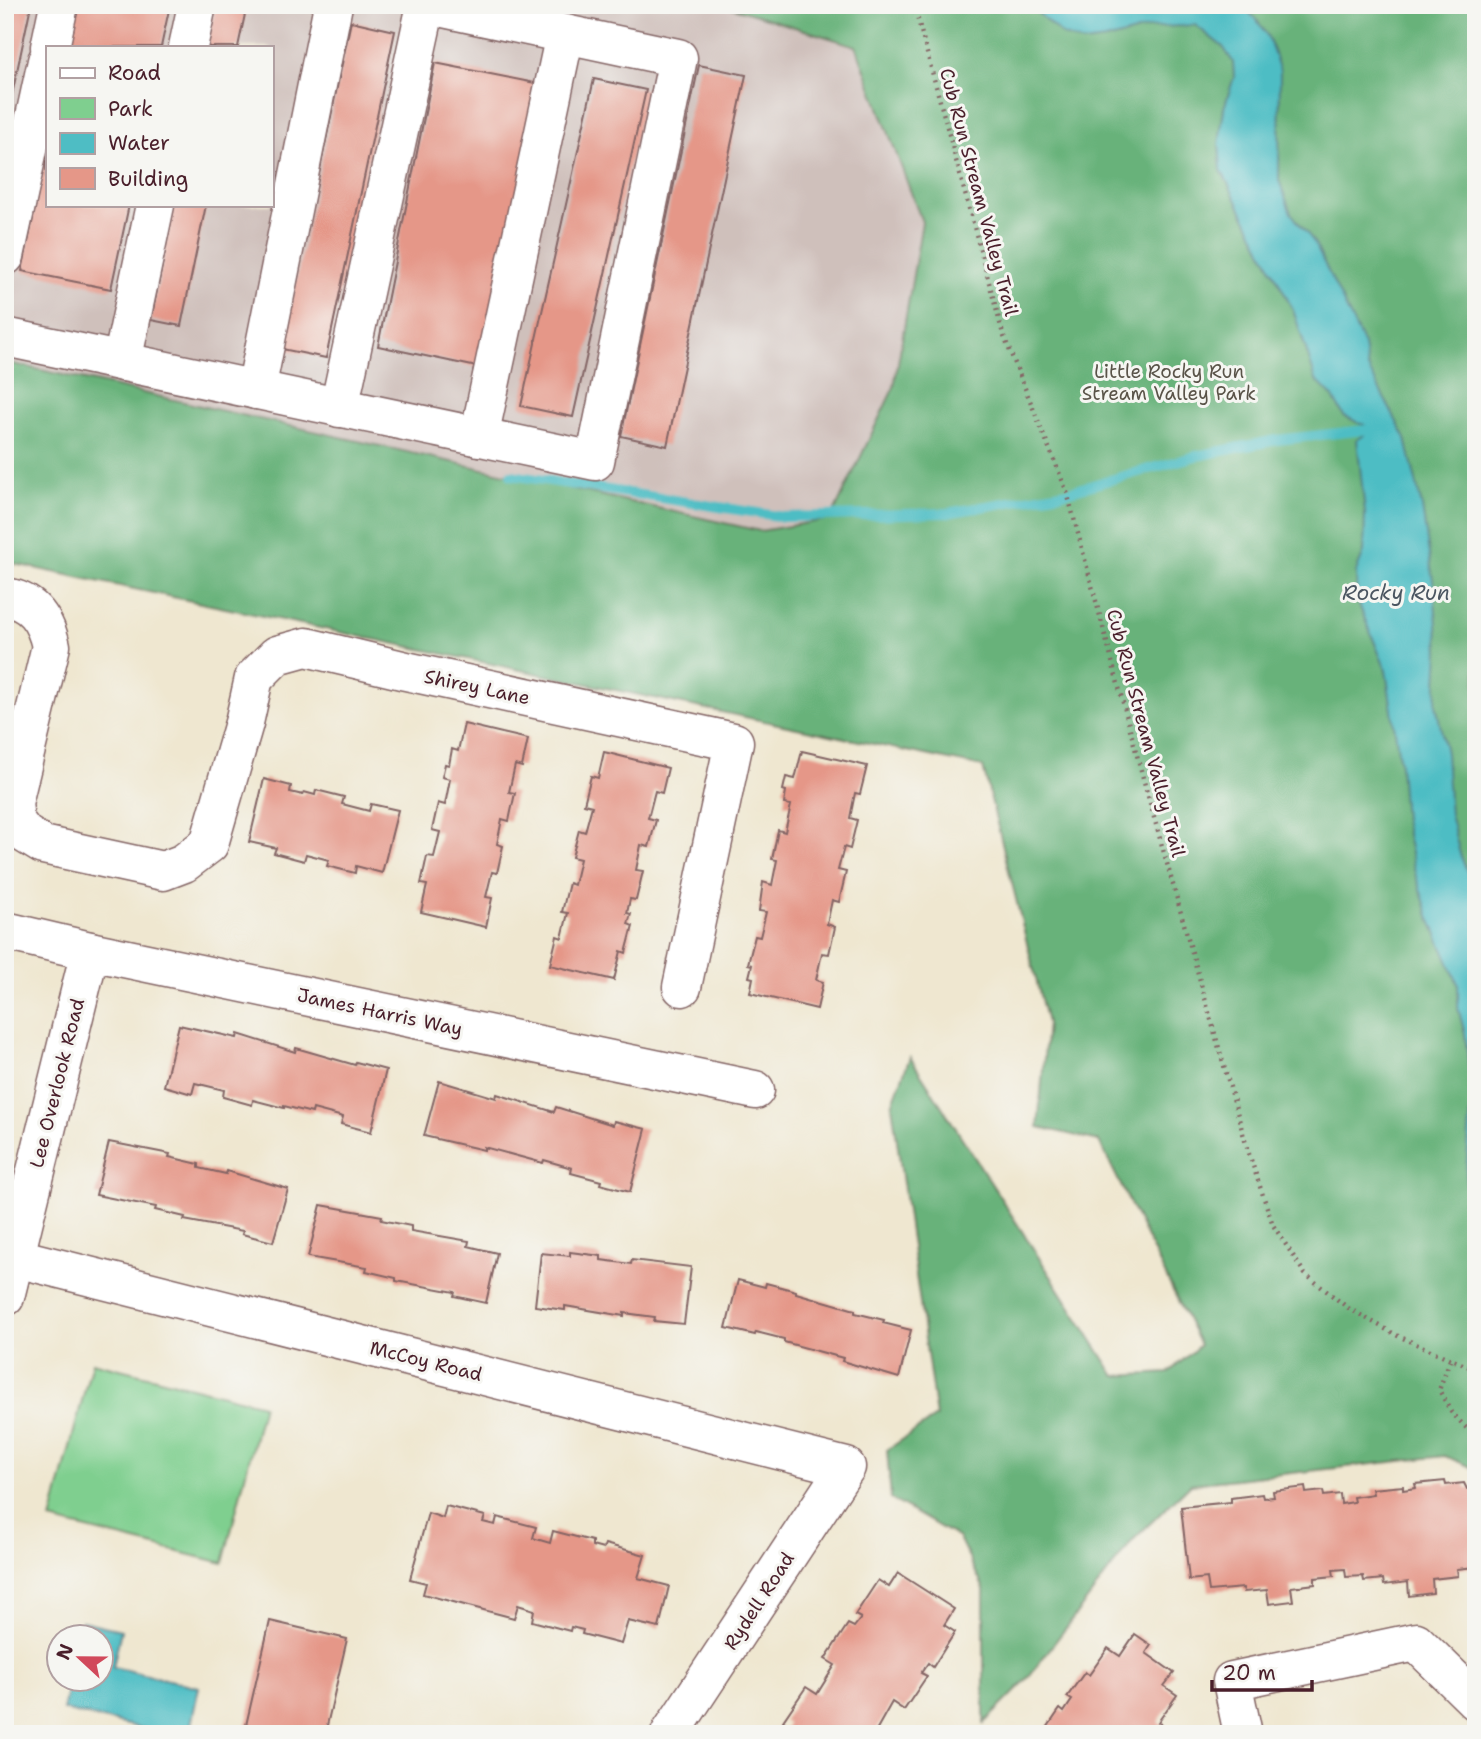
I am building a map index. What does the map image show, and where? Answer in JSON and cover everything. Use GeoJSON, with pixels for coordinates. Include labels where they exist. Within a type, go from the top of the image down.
{"type":"FeatureCollection","features":[{"type":"Feature","properties":{"kind":"street"},"geometry":{"type":"LineString","coordinates":[[50,46],[59,5]]}},
{"type":"Feature","properties":{"kind":"street"},"geometry":{"type":"LineString","coordinates":[[188,46],[197,5]]}},
{"type":"Feature","properties":{"kind":"street"},"geometry":{"type":"LineString","coordinates":[[256,390],[333,5]]}},
{"type":"Feature","properties":{"kind":"street"},"geometry":{"type":"LineString","coordinates":[[5,337],[339,408],[595,461],[678,58],[427,5],[339,408]]}},
{"type":"Feature","properties":{"kind":"street"},"geometry":{"type":"LineString","coordinates":[[479,437],[565,34]]}},
{"type":"Feature","properties":{"kind":"street"},"geometry":{"type":"LineString","coordinates":[[5,256],[46,66]]}},
{"type":"Feature","properties":{"kind":"street"},"geometry":{"type":"LineString","coordinates":[[122,362],[155,206]]}},
{"type":"Feature","properties":{"kind":"street","name":"Shirey Lane"},"geometry":{"type":"LineString","coordinates":[[5,597],[17,598],[34,609],[47,626],[51,646],[13,803],[15,821],[25,834],[43,845],[163,871],[184,863],[209,844],[244,723],[254,678],[277,654],[306,647],[734,742],[681,987]]}},
{"type":"Feature","properties":{"kind":"street","name":"James Harris Way"},"geometry":{"type":"LineString","coordinates":[[5,931],[755,1090]]}},
{"type":"Feature","properties":{"kind":"street","name":"Lee Overlook Road"},"geometry":{"type":"LineString","coordinates":[[5,1297],[10,1256],[90,951]]}},
{"type":"Feature","properties":{"kind":"street","name":"McCoy Road"},"geometry":{"type":"LineString","coordinates":[[10,1256],[846,1467]]}},
{"type":"Feature","properties":{"kind":"street","name":"Rydell Road"},"geometry":{"type":"LineString","coordinates":[[670,1734],[846,1467]]}},
{"type":"Feature","properties":{"kind":"street"},"geometry":{"type":"LineString","coordinates":[[1243,1734],[1232,1681],[1416,1642],[1476,1701]]}},
{"type":"Feature","properties":{"kind":"path","name":"Cub Run Stream Valley Trail"},"geometry":{"type":"LineString","coordinates":[[914,5],[1003,334],[1067,492],[1146,789],[1248,1151],[1273,1226],[1305,1274],[1348,1308],[1398,1336],[1476,1370]]}},
{"type":"Feature","properties":{"kind":"path"},"geometry":{"type":"LineString","coordinates":[[1450,1360],[1439,1390],[1451,1412],[1476,1438]]}},
{"type":"Feature","properties":{"kind":"shaded area"},"geometry":{"type":"Polygon","coordinates":[[[5,5],[724,5],[856,46],[922,222],[894,387],[831,519],[760,531],[5,362],[5,5]]]}},
{"type":"Feature","properties":{"kind":"green space","name":"Little Rocky Run Stream Valley Park"},"geometry":{"type":"Polygon","coordinates":[[[724,5],[1476,5],[1476,1469],[1445,1456],[1191,1484],[1133,1540],[1023,1684],[984,1723],[984,1589],[959,1538],[891,1499],[887,1450],[936,1417],[892,1105],[910,1057],[1115,1376],[1168,1373],[1200,1345],[1099,1141],[1038,1127],[1047,1023],[983,767],[5,562],[5,362],[760,531],[831,519],[894,387],[922,222],[856,46],[724,5]]]}},
{"type":"Feature","properties":{"kind":"green space"},"geometry":{"type":"Polygon","coordinates":[[[92,1362],[263,1405],[223,1563],[51,1520],[92,1362]]]}},
{"type":"Feature","properties":{"kind":"water","name":"Rocky Run"},"geometry":{"type":"Polygon","coordinates":[[[1029,5],[1241,5],[1257,20],[1268,37],[1280,71],[1279,180],[1291,213],[1314,242],[1364,345],[1367,366],[1406,439],[1422,507],[1434,587],[1439,650],[1436,704],[1446,753],[1450,814],[1460,854],[1476,893],[1476,1297],[1468,1270],[1466,1172],[1472,1094],[1465,1034],[1458,1008],[1458,984],[1429,916],[1416,877],[1404,820],[1400,765],[1386,670],[1357,600],[1356,572],[1364,552],[1365,512],[1357,440],[1373,429],[1344,416],[1332,396],[1316,380],[1293,310],[1221,170],[1219,144],[1224,108],[1234,77],[1233,62],[1223,47],[1195,25],[1149,28],[1106,40],[1083,43],[1062,35],[1029,5]]]}},
{"type":"Feature","properties":{"kind":"water"},"geometry":{"type":"Polygon","coordinates":[[[116,1629],[121,1630],[116,1653],[116,1629]]]}},
{"type":"Feature","properties":{"kind":"water"},"geometry":{"type":"Polygon","coordinates":[[[116,1668],[199,1687],[189,1734],[167,1734],[63,1710],[67,1694],[116,1694],[116,1668]]]}},
{"type":"Feature","properties":{"kind":"building"},"geometry":{"type":"Polygon","coordinates":[[[5,5],[31,5],[6,123],[5,123],[5,5]]]}},
{"type":"Feature","properties":{"kind":"building"},"geometry":{"type":"Polygon","coordinates":[[[77,5],[170,5],[161,46],[69,46],[77,5]]]}},
{"type":"Feature","properties":{"kind":"building"},"geometry":{"type":"Polygon","coordinates":[[[216,5],[247,5],[238,46],[207,46],[216,5]]]}},
{"type":"Feature","properties":{"kind":"building"},"geometry":{"type":"Polygon","coordinates":[[[351,21],[395,31],[326,358],[282,349],[351,21]]]}},
{"type":"Feature","properties":{"kind":"building"},"geometry":{"type":"Polygon","coordinates":[[[435,63],[540,84],[482,368],[378,346],[435,63]]]}},
{"type":"Feature","properties":{"kind":"building"},"geometry":{"type":"Polygon","coordinates":[[[699,65],[746,75],[667,446],[621,436],[699,65]]]}},
{"type":"Feature","properties":{"kind":"building"},"geometry":{"type":"Polygon","coordinates":[[[594,79],[646,90],[573,417],[521,406],[594,79]]]}},
{"type":"Feature","properties":{"kind":"building"},"geometry":{"type":"Polygon","coordinates":[[[46,154],[46,206],[129,206],[111,289],[22,271],[46,154]]]}},
{"type":"Feature","properties":{"kind":"building"},"geometry":{"type":"Polygon","coordinates":[[[174,206],[206,206],[181,326],[151,320],[174,206]]]}},
{"type":"Feature","properties":{"kind":"building"},"geometry":{"type":"Polygon","coordinates":[[[464,724],[528,739],[522,767],[515,765],[509,792],[515,793],[509,821],[502,819],[497,844],[503,846],[497,873],[492,872],[486,897],[492,898],[486,927],[421,912],[427,885],[421,884],[427,856],[434,857],[440,832],[432,830],[438,803],[445,805],[450,779],[442,777],[445,764],[449,765],[452,749],[458,751],[464,724]]]}},
{"type":"Feature","properties":{"kind":"building"},"geometry":{"type":"Polygon","coordinates":[[[802,751],[867,766],[860,794],[855,793],[850,818],[857,820],[850,849],[844,847],[838,870],[846,872],[839,902],[832,900],[827,924],[835,927],[829,954],[822,953],[816,980],[823,982],[817,1009],[750,993],[753,978],[749,977],[752,965],[748,964],[755,936],[760,937],[766,912],[759,911],[763,882],[772,885],[777,860],[772,859],[778,830],[785,832],[791,805],[784,804],[786,777],[795,779],[802,751]]]}},
{"type":"Feature","properties":{"kind":"building"},"geometry":{"type":"Polygon","coordinates":[[[604,752],[668,768],[662,793],[655,791],[648,818],[656,820],[649,847],[641,845],[636,870],[643,871],[636,900],[630,899],[627,913],[631,914],[628,924],[633,926],[626,953],[621,951],[614,980],[550,965],[557,936],[562,938],[568,913],[562,912],[569,883],[574,885],[580,859],[572,857],[579,830],[585,832],[592,806],[584,804],[591,776],[598,778],[604,752]]]}},
{"type":"Feature","properties":{"kind":"building"},"geometry":{"type":"Polygon","coordinates":[[[264,779],[291,786],[290,792],[303,795],[304,792],[315,795],[316,790],[344,797],[342,804],[369,811],[371,804],[398,810],[382,873],[356,866],[355,873],[327,866],[329,860],[306,854],[304,861],[274,853],[276,848],[249,842],[264,779]]]}},
{"type":"Feature","properties":{"kind":"building"},"geometry":{"type":"Polygon","coordinates":[[[179,1025],[237,1038],[238,1034],[295,1052],[296,1048],[355,1065],[356,1062],[386,1070],[371,1132],[341,1124],[343,1117],[313,1109],[312,1113],[253,1100],[252,1105],[223,1097],[224,1090],[195,1083],[192,1094],[164,1086],[179,1025]]]}},
{"type":"Feature","properties":{"kind":"building"},"geometry":{"type":"Polygon","coordinates":[[[439,1081],[496,1098],[497,1094],[554,1112],[556,1107],[613,1125],[614,1121],[646,1129],[630,1192],[600,1184],[601,1181],[571,1173],[572,1168],[544,1160],[543,1163],[484,1147],[484,1150],[424,1136],[439,1081]]]}},
{"type":"Feature","properties":{"kind":"building"},"geometry":{"type":"Polygon","coordinates":[[[109,1142],[170,1154],[169,1157],[199,1164],[199,1168],[226,1174],[227,1171],[288,1189],[273,1242],[242,1234],[243,1231],[184,1220],[185,1217],[155,1210],[156,1207],[96,1195],[109,1142]]]}},
{"type":"Feature","properties":{"kind":"building"},"geometry":{"type":"Polygon","coordinates":[[[321,1205],[382,1216],[381,1220],[411,1226],[411,1231],[469,1241],[468,1246],[497,1253],[486,1303],[454,1296],[455,1292],[396,1281],[396,1278],[366,1271],[367,1267],[308,1257],[321,1205]]]}},
{"type":"Feature","properties":{"kind":"building"},"geometry":{"type":"Polygon","coordinates":[[[570,1252],[631,1264],[632,1260],[691,1267],[684,1324],[654,1321],[655,1317],[624,1313],[624,1316],[565,1306],[565,1310],[535,1306],[541,1253],[570,1256],[570,1252]]]}},
{"type":"Feature","properties":{"kind":"building"},"geometry":{"type":"Polygon","coordinates":[[[738,1280],[765,1287],[766,1283],[796,1291],[855,1310],[855,1313],[884,1320],[883,1323],[911,1330],[899,1378],[842,1361],[843,1358],[784,1342],[784,1339],[726,1328],[738,1280]]]}},
{"type":"Feature","properties":{"kind":"building"},"geometry":{"type":"Polygon","coordinates":[[[1445,1481],[1446,1485],[1464,1483],[1467,1489],[1476,1488],[1476,1559],[1473,1559],[1474,1567],[1457,1569],[1458,1576],[1432,1579],[1433,1593],[1409,1596],[1408,1582],[1384,1585],[1383,1579],[1364,1581],[1363,1576],[1346,1577],[1345,1569],[1333,1570],[1334,1576],[1315,1578],[1315,1584],[1291,1587],[1293,1601],[1269,1604],[1267,1590],[1244,1592],[1243,1588],[1209,1591],[1207,1578],[1189,1580],[1181,1507],[1231,1502],[1231,1498],[1262,1494],[1263,1498],[1274,1497],[1273,1491],[1305,1487],[1306,1493],[1323,1491],[1324,1496],[1340,1494],[1341,1504],[1354,1502],[1353,1497],[1373,1494],[1372,1489],[1403,1486],[1403,1490],[1416,1488],[1415,1484],[1445,1481]]]}},
{"type":"Feature","properties":{"kind":"building"},"geometry":{"type":"Polygon","coordinates":[[[446,1506],[485,1516],[483,1522],[495,1525],[497,1517],[536,1527],[533,1538],[550,1543],[553,1531],[592,1541],[592,1546],[603,1549],[605,1544],[645,1555],[638,1578],[669,1586],[659,1628],[628,1621],[621,1644],[582,1634],[583,1630],[571,1627],[570,1631],[532,1621],[534,1610],[518,1605],[514,1618],[423,1594],[426,1583],[410,1579],[428,1513],[443,1518],[446,1506]]]}},
{"type":"Feature","properties":{"kind":"building"},"geometry":{"type":"Polygon","coordinates":[[[898,1573],[954,1609],[944,1625],[955,1632],[933,1667],[928,1663],[921,1673],[927,1676],[904,1710],[892,1702],[874,1734],[781,1734],[788,1724],[783,1721],[806,1687],[817,1694],[835,1665],[825,1659],[848,1624],[854,1627],[861,1618],[855,1615],[878,1580],[889,1587],[898,1573]]]}},
{"type":"Feature","properties":{"kind":"building"},"geometry":{"type":"Polygon","coordinates":[[[270,1621],[347,1639],[325,1734],[244,1734],[270,1621]]]}},
{"type":"Feature","properties":{"kind":"building"},"geometry":{"type":"Polygon","coordinates":[[[1135,1634],[1151,1645],[1146,1653],[1174,1673],[1164,1686],[1177,1695],[1158,1722],[1163,1726],[1157,1734],[1043,1734],[1060,1709],[1064,1712],[1072,1700],[1067,1697],[1085,1672],[1089,1675],[1108,1648],[1120,1656],[1135,1634]]]}},
{"type":"Feature","properties":{"kind":"waterway"},"geometry":{"type":"LineString","coordinates":[[511,475],[784,517],[947,513],[1067,492],[1196,456],[1277,440],[1374,429]]}}]}
